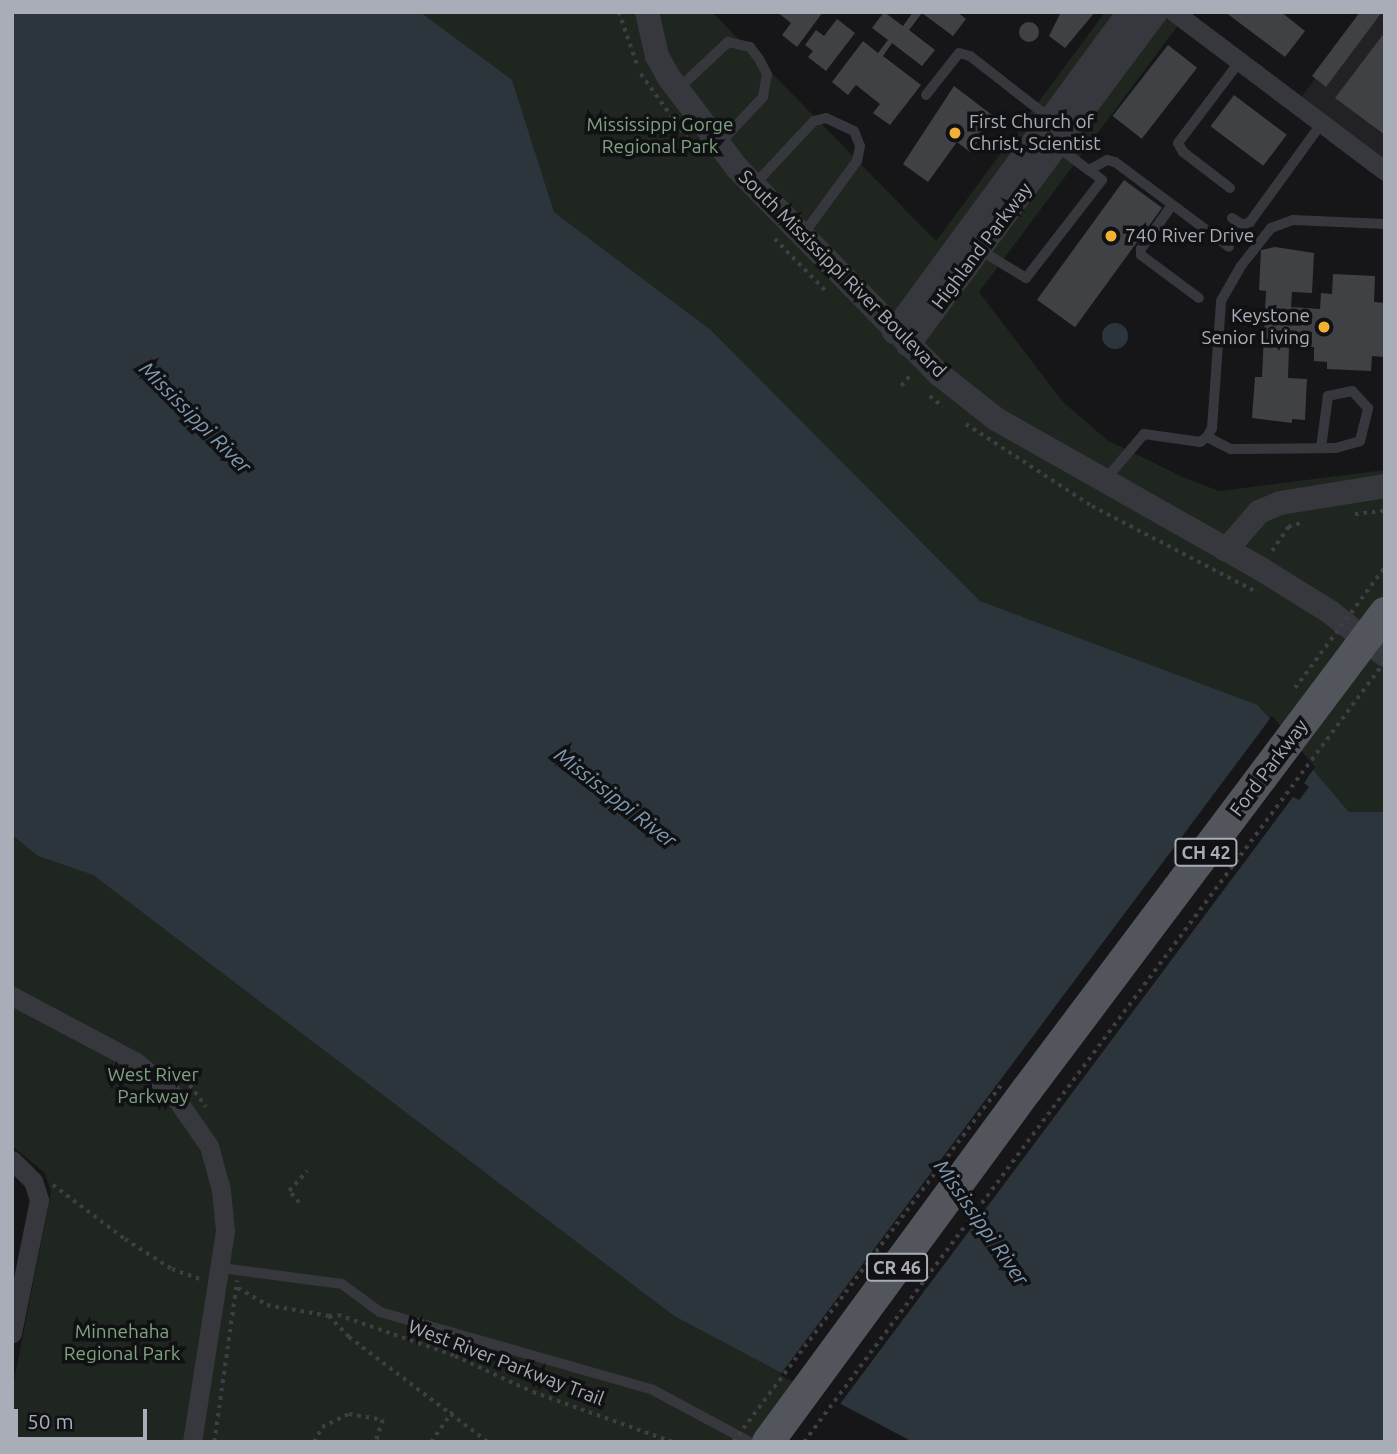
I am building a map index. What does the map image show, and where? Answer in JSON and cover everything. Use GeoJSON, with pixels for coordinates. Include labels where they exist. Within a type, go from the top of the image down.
{"type":"FeatureCollection","features":[{"type":"Feature","properties":{"kind":"main road","name":"Ford Parkway"},"geometry":{"type":"LineString","coordinates":[[1027,1091],[1385,613]]}},
{"type":"Feature","properties":{"kind":"main road","name":"CR 46"},"geometry":{"type":"LineString","coordinates":[[768,1442],[1027,1091]]}},
{"type":"Feature","properties":{"kind":"street","name":"South Mississippi River Boulevard"},"geometry":{"type":"LineString","coordinates":[[647,12],[657,55],[718,144],[754,186],[901,338],[996,419],[1330,612],[1385,655]]}},
{"type":"Feature","properties":{"kind":"street","name":"Highland Parkway"},"geometry":{"type":"LineString","coordinates":[[901,338],[1049,133],[1129,12]]}},
{"type":"Feature","properties":{"kind":"street","name":"Highland Parkway"},"geometry":{"type":"LineString","coordinates":[[1049,133],[1156,12]]}},
{"type":"Feature","properties":{"kind":"street"},"geometry":{"type":"LineString","coordinates":[[1174,12],[1385,171]]}},
{"type":"Feature","properties":{"kind":"street"},"geometry":{"type":"LineString","coordinates":[[1226,550],[1259,512],[1280,503],[1377,491]]}},
{"type":"Feature","properties":{"kind":"street"},"geometry":{"type":"LineString","coordinates":[[12,996],[135,1061],[170,1090],[209,1146],[221,1189],[221,1268],[192,1442]]}},
{"type":"Feature","properties":{"kind":"street"},"geometry":{"type":"LineString","coordinates":[[12,1160],[33,1181],[39,1200],[12,1333]]}},
{"type":"Feature","properties":{"kind":"lane"},"geometry":{"type":"LineString","coordinates":[[678,89],[728,42],[750,47],[759,59],[766,74],[763,97],[718,144]]}},
{"type":"Feature","properties":{"kind":"lane"},"geometry":{"type":"LineString","coordinates":[[926,95],[959,53],[970,56],[1102,180],[1026,278],[970,245]]}},
{"type":"Feature","properties":{"kind":"lane"},"geometry":{"type":"LineString","coordinates":[[1230,188],[1183,152],[1178,143],[1241,60]]}},
{"type":"Feature","properties":{"kind":"lane"},"geometry":{"type":"LineString","coordinates":[[754,186],[814,121],[826,118],[854,131],[860,146],[858,161],[802,236]]}},
{"type":"Feature","properties":{"kind":"lane"},"geometry":{"type":"LineString","coordinates":[[1232,218],[1242,225],[1250,222],[1322,123]]}},
{"type":"Feature","properties":{"kind":"lane"},"geometry":{"type":"LineString","coordinates":[[1089,170],[1107,160],[1115,162],[1229,247]]}},
{"type":"Feature","properties":{"kind":"lane"},"geometry":{"type":"LineString","coordinates":[[1172,205],[1141,249],[1142,256],[1199,298]]}},
{"type":"Feature","properties":{"kind":"lane"},"geometry":{"type":"LineString","coordinates":[[1103,483],[1144,434],[1200,442],[1208,437],[1212,428],[1221,301],[1259,240],[1271,228],[1293,220],[1385,224]]}},
{"type":"Feature","properties":{"kind":"lane"},"geometry":{"type":"LineString","coordinates":[[1208,437],[1231,449],[1321,448],[1360,441],[1368,408],[1352,391],[1328,396],[1321,448]]}},
{"type":"Feature","properties":{"kind":"lane"},"geometry":{"type":"LineString","coordinates":[[221,1268],[342,1284],[380,1312],[653,1390],[750,1442]]}},
{"type":"Feature","properties":{"kind":"path"},"geometry":{"type":"LineString","coordinates":[[901,386],[910,377]]}},
{"type":"Feature","properties":{"kind":"path"},"geometry":{"type":"LineString","coordinates":[[1092,506],[1249,589]]}},
{"type":"Feature","properties":{"kind":"path"},"geometry":{"type":"LineString","coordinates":[[1348,514],[1385,511]]}},
{"type":"Feature","properties":{"kind":"path"},"geometry":{"type":"LineString","coordinates":[[1273,549],[1288,527],[1315,519]]}},
{"type":"Feature","properties":{"kind":"path"},"geometry":{"type":"LineString","coordinates":[[804,1442],[1385,661]]}},
{"type":"Feature","properties":{"kind":"path"},"geometry":{"type":"LineString","coordinates":[[299,1203],[289,1191],[307,1171]]}},
{"type":"Feature","properties":{"kind":"path"},"geometry":{"type":"LineString","coordinates":[[45,1177],[125,1239],[172,1269],[205,1281]]}},
{"type":"Feature","properties":{"kind":"path","name":"West River Parkway Trail"},"geometry":{"type":"LineString","coordinates":[[214,1442],[238,1288],[267,1305],[329,1316],[338,1315],[673,1442]]}},
{"type":"Feature","properties":{"kind":"path"},"geometry":{"type":"LineString","coordinates":[[338,1315],[344,1310]]}},
{"type":"Feature","properties":{"kind":"path"},"geometry":{"type":"LineString","coordinates":[[329,1316],[349,1337],[452,1412],[488,1442]]}},
{"type":"Feature","properties":{"kind":"path"},"geometry":{"type":"LineString","coordinates":[[431,1442],[452,1412]]}},
{"type":"Feature","properties":{"kind":"path"},"geometry":{"type":"LineString","coordinates":[[314,1442],[322,1427],[349,1414],[383,1420],[376,1442]]}},
{"type":"Feature","properties":{"kind":"shaded area"},"geometry":{"type":"Polygon","coordinates":[[[1364,12],[1385,12],[1385,170],[1297,103],[1364,12]]]}},
{"type":"Feature","properties":{"kind":"green space","name":"Mississippi Gorge Regional Park"},"geometry":{"type":"Polygon","coordinates":[[[420,12],[712,12],[936,241],[1105,12],[1188,12],[979,292],[1062,401],[1107,440],[1185,478],[1219,491],[1385,470],[1385,812],[1349,812],[1258,705],[980,601],[711,330],[554,212],[512,81],[420,12]]]}},
{"type":"Feature","properties":{"kind":"green space","name":"West River Parkway"},"geometry":{"type":"Polygon","coordinates":[[[12,835],[38,856],[93,875],[674,1316],[808,1386],[762,1442],[12,1442],[12,1391],[51,1192],[45,1173],[12,1146],[12,835]]]}},
{"type":"Feature","properties":{"kind":"water","name":"Mississippi River"},"geometry":{"type":"Polygon","coordinates":[[[12,12],[420,12],[512,80],[554,212],[711,330],[980,601],[1258,705],[1349,812],[1385,812],[1385,1442],[913,1442],[674,1316],[93,875],[38,856],[12,835],[12,12]]]}},
{"type":"Feature","properties":{"kind":"water"},"geometry":{"type":"Polygon","coordinates":[[[1115,323],[1125,326],[1128,336],[1125,346],[1115,349],[1105,346],[1102,336],[1105,326],[1115,323]]]}},
{"type":"Feature","properties":{"kind":"pier"},"geometry":{"type":"Polygon","coordinates":[[[1272,716],[1315,767],[1304,783],[1309,787],[1299,800],[1293,797],[840,1404],[780,1375],[1272,716]]]}},
{"type":"Feature","properties":{"kind":"building"},"geometry":{"type":"Polygon","coordinates":[[[777,12],[823,12],[797,47],[782,35],[791,23],[777,12]]]}},
{"type":"Feature","properties":{"kind":"building"},"geometry":{"type":"Polygon","coordinates":[[[884,12],[903,26],[913,12],[957,12],[966,19],[953,36],[922,13],[909,30],[935,50],[922,66],[892,43],[883,56],[921,85],[890,125],[873,113],[880,104],[856,85],[848,95],[832,82],[863,41],[878,53],[888,40],[872,28],[884,12]]]}},
{"type":"Feature","properties":{"kind":"building"},"geometry":{"type":"Polygon","coordinates":[[[1061,12],[1095,12],[1065,48],[1049,36],[1061,12]]]}},
{"type":"Feature","properties":{"kind":"building"},"geometry":{"type":"Polygon","coordinates":[[[1225,12],[1281,12],[1305,31],[1285,57],[1225,12]]]}},
{"type":"Feature","properties":{"kind":"building"},"geometry":{"type":"Polygon","coordinates":[[[1360,12],[1382,12],[1326,87],[1312,76],[1360,12]]]}},
{"type":"Feature","properties":{"kind":"building"},"geometry":{"type":"Polygon","coordinates":[[[837,19],[855,33],[826,71],[808,57],[813,51],[805,45],[816,30],[824,36],[837,19]]]}},
{"type":"Feature","properties":{"kind":"building"},"geometry":{"type":"Polygon","coordinates":[[[1029,22],[1036,25],[1039,32],[1036,39],[1029,42],[1022,39],[1019,32],[1022,25],[1029,22]]]}},
{"type":"Feature","properties":{"kind":"building"},"geometry":{"type":"Polygon","coordinates":[[[1385,32],[1385,135],[1335,98],[1385,32]]]}},
{"type":"Feature","properties":{"kind":"building"},"geometry":{"type":"Polygon","coordinates":[[[1168,45],[1197,68],[1142,139],[1113,116],[1168,45]]]}},
{"type":"Feature","properties":{"kind":"building","name":"First Church of Christ, Scientist"},"geometry":{"type":"Polygon","coordinates":[[[954,86],[996,118],[970,152],[957,142],[928,182],[903,164],[954,86]]]}},
{"type":"Feature","properties":{"kind":"building"},"geometry":{"type":"Polygon","coordinates":[[[1234,95],[1287,135],[1263,166],[1211,126],[1234,95]]]}},
{"type":"Feature","properties":{"kind":"building","name":"740 River Drive"},"geometry":{"type":"Polygon","coordinates":[[[1124,180],[1162,208],[1075,327],[1037,300],[1124,180]]]}},
{"type":"Feature","properties":{"kind":"building","name":"Keystone Senior Living"},"geometry":{"type":"Polygon","coordinates":[[[1275,247],[1314,253],[1312,293],[1292,292],[1291,307],[1320,309],[1321,293],[1332,294],[1333,274],[1375,276],[1374,302],[1385,303],[1384,357],[1372,356],[1371,371],[1327,369],[1327,362],[1314,361],[1314,347],[1289,346],[1288,378],[1307,379],[1305,420],[1292,419],[1292,423],[1252,418],[1255,377],[1262,377],[1266,291],[1259,290],[1261,250],[1275,247]]]}},
{"type":"Feature","properties":{"kind":"place","name":"First Church of Christ, Scientist"},"geometry":{"type":"Point","coordinates":[955,133]}},
{"type":"Feature","properties":{"kind":"place","name":"740 River Drive"},"geometry":{"type":"Point","coordinates":[1111,236]}},
{"type":"Feature","properties":{"kind":"place","name":"Keystone Senior Living"},"geometry":{"type":"Point","coordinates":[1324,327]}},
{"type":"Feature","properties":{"kind":"park label","name":"Minnehaha Regional Park"},"geometry":{"type":"Point","coordinates":[122,1343]}}]}
